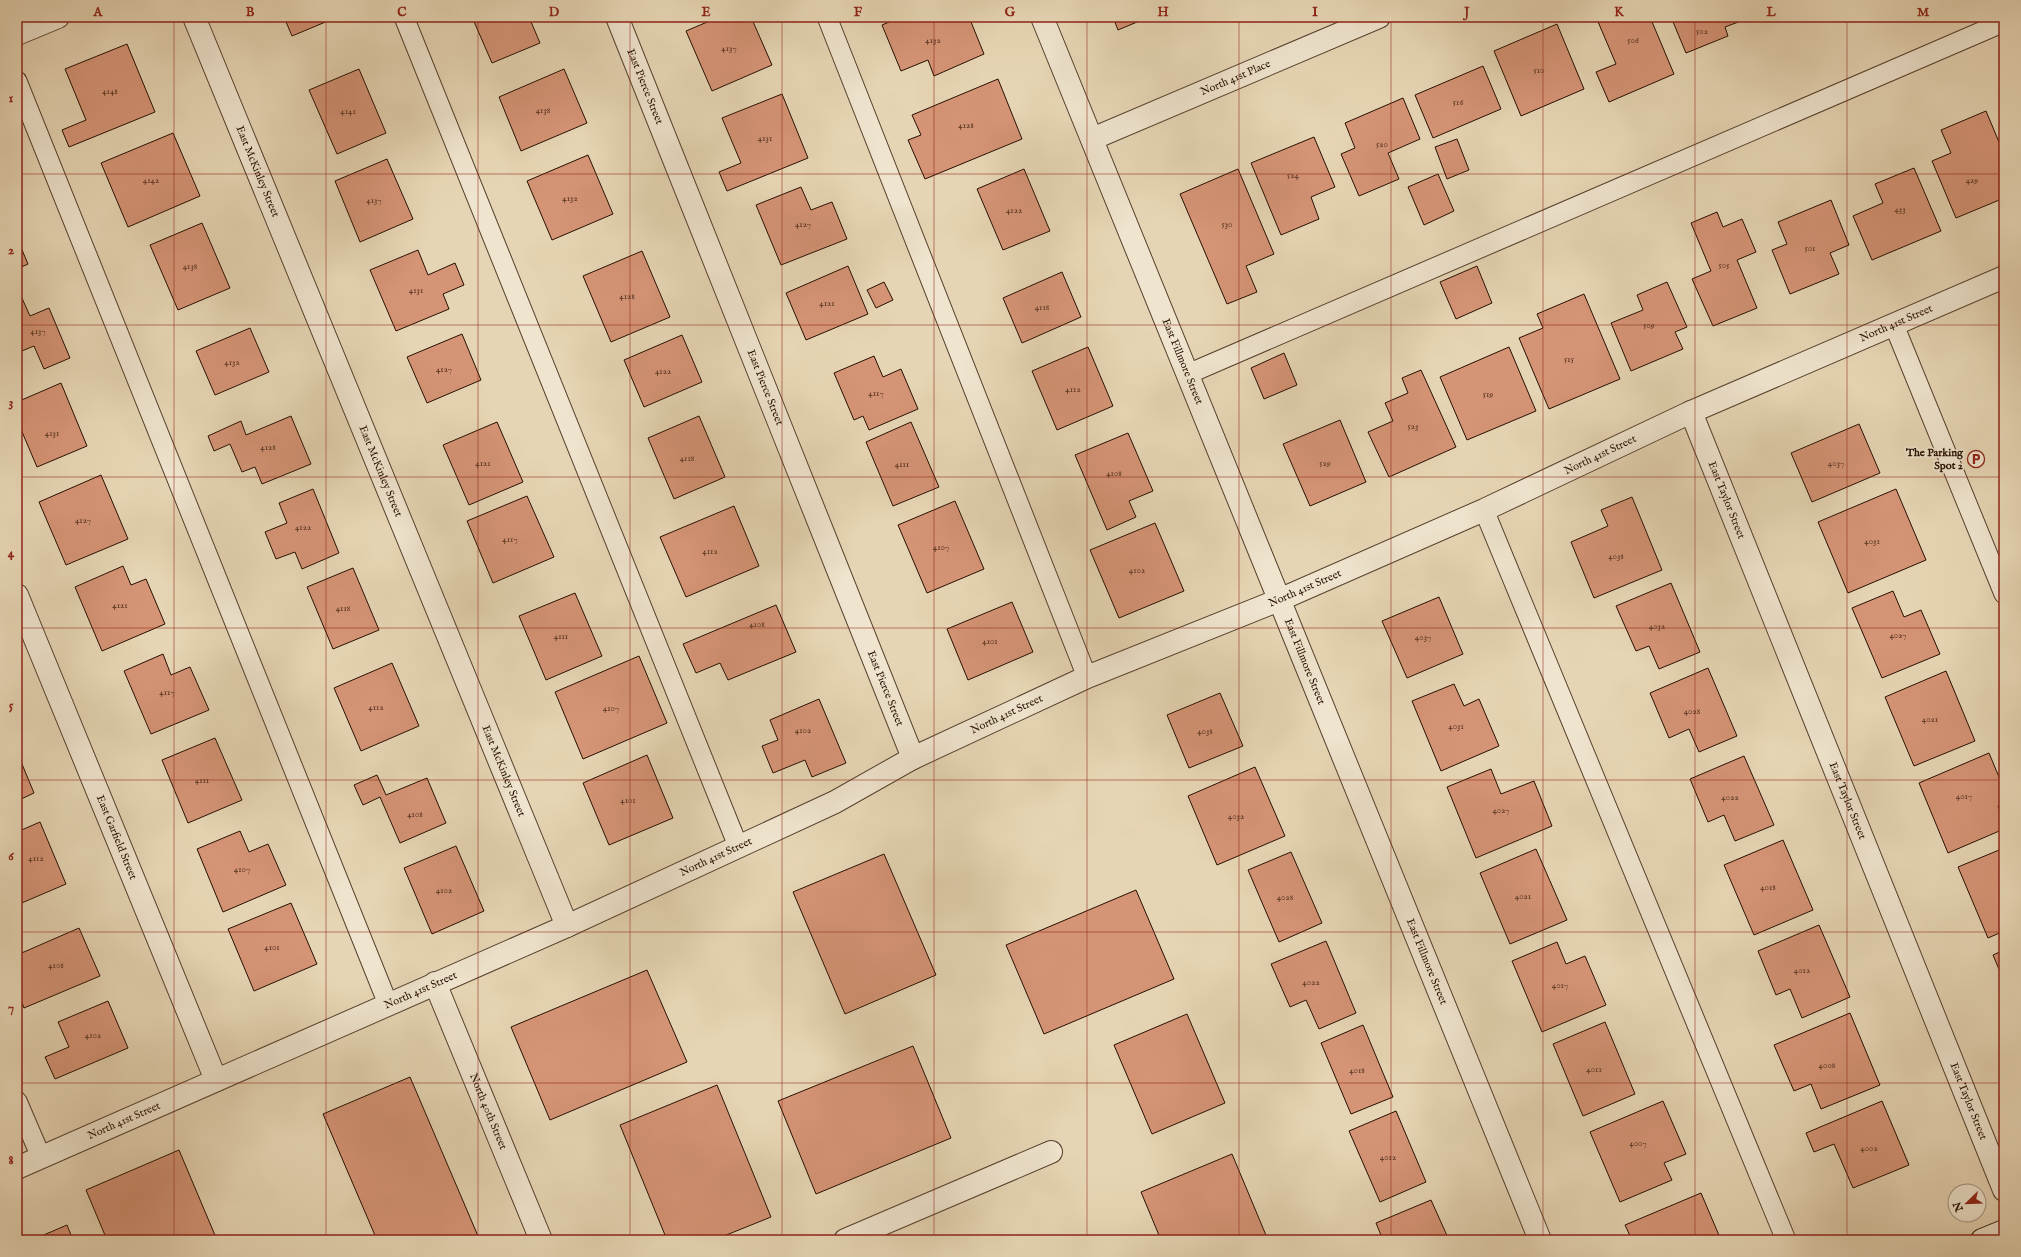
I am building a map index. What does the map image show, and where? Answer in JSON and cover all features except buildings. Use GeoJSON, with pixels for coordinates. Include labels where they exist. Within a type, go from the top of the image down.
{"type":"FeatureCollection","features":[{"type":"Feature","properties":{"kind":"street"},"geometry":{"type":"LineString","coordinates":[[17,34],[58,17]]}},
{"type":"Feature","properties":{"kind":"street","name":"East McKinley Street"},"geometry":{"type":"LineString","coordinates":[[194,17],[567,926]]}},
{"type":"Feature","properties":{"kind":"street","name":"East Pierce Street"},"geometry":{"type":"LineString","coordinates":[[617,17],[913,758]]}},
{"type":"Feature","properties":{"kind":"street","name":"East Fillmore Street"},"geometry":{"type":"LineString","coordinates":[[1042,17],[1540,1240]]}},
{"type":"Feature","properties":{"kind":"street","name":"North 41st Place"},"geometry":{"type":"LineString","coordinates":[[1092,139],[1379,17]]}},
{"type":"Feature","properties":{"kind":"street","name":"North 41st Street"},"geometry":{"type":"LineString","coordinates":[[17,1168],[567,926],[835,802],[913,758],[1087,677],[1279,600],[1484,510],[1691,412],[2004,277]]}},
{"type":"Feature","properties":{"kind":"street","name":"East Taylor Street"},"geometry":{"type":"LineString","coordinates":[[1691,412],[2004,1190]]}},
{"type":"Feature","properties":{"kind":"street","name":"East Garfield Street"},"geometry":{"type":"LineString","coordinates":[[17,595],[216,1080]]}},
{"type":"Feature","properties":{"kind":"street","name":"North 40th Street"},"geometry":{"type":"LineString","coordinates":[[435,983],[541,1240]]}},
{"type":"Feature","properties":{"kind":"street"},"geometry":{"type":"LineString","coordinates":[[845,1240],[1051,1152]]}},
{"type":"Feature","properties":{"kind":"street"},"geometry":{"type":"LineString","coordinates":[[1982,1240],[2004,1231]]}},
{"type":"Feature","properties":{"kind":"lane"},"geometry":{"type":"LineString","coordinates":[[404,17],[738,846]]}},
{"type":"Feature","properties":{"kind":"lane"},"geometry":{"type":"LineString","coordinates":[[827,17],[1087,677]]}},
{"type":"Feature","properties":{"kind":"lane"},"geometry":{"type":"LineString","coordinates":[[1188,374],[2004,22]]}},
{"type":"Feature","properties":{"kind":"lane"},"geometry":{"type":"LineString","coordinates":[[17,81],[388,1004]]}},
{"type":"Feature","properties":{"kind":"lane"},"geometry":{"type":"LineString","coordinates":[[1894,325],[2004,594]]}},
{"type":"Feature","properties":{"kind":"lane"},"geometry":{"type":"LineString","coordinates":[[1484,510],[1786,1240]]}},
{"type":"Feature","properties":{"kind":"lane"},"geometry":{"type":"LineString","coordinates":[[17,1100],[40,1158]]}},
{"type":"Feature","properties":{"kind":"place","name":"The Parking Spot 2"},"geometry":{"type":"Point","coordinates":[1976,459]}}]}
